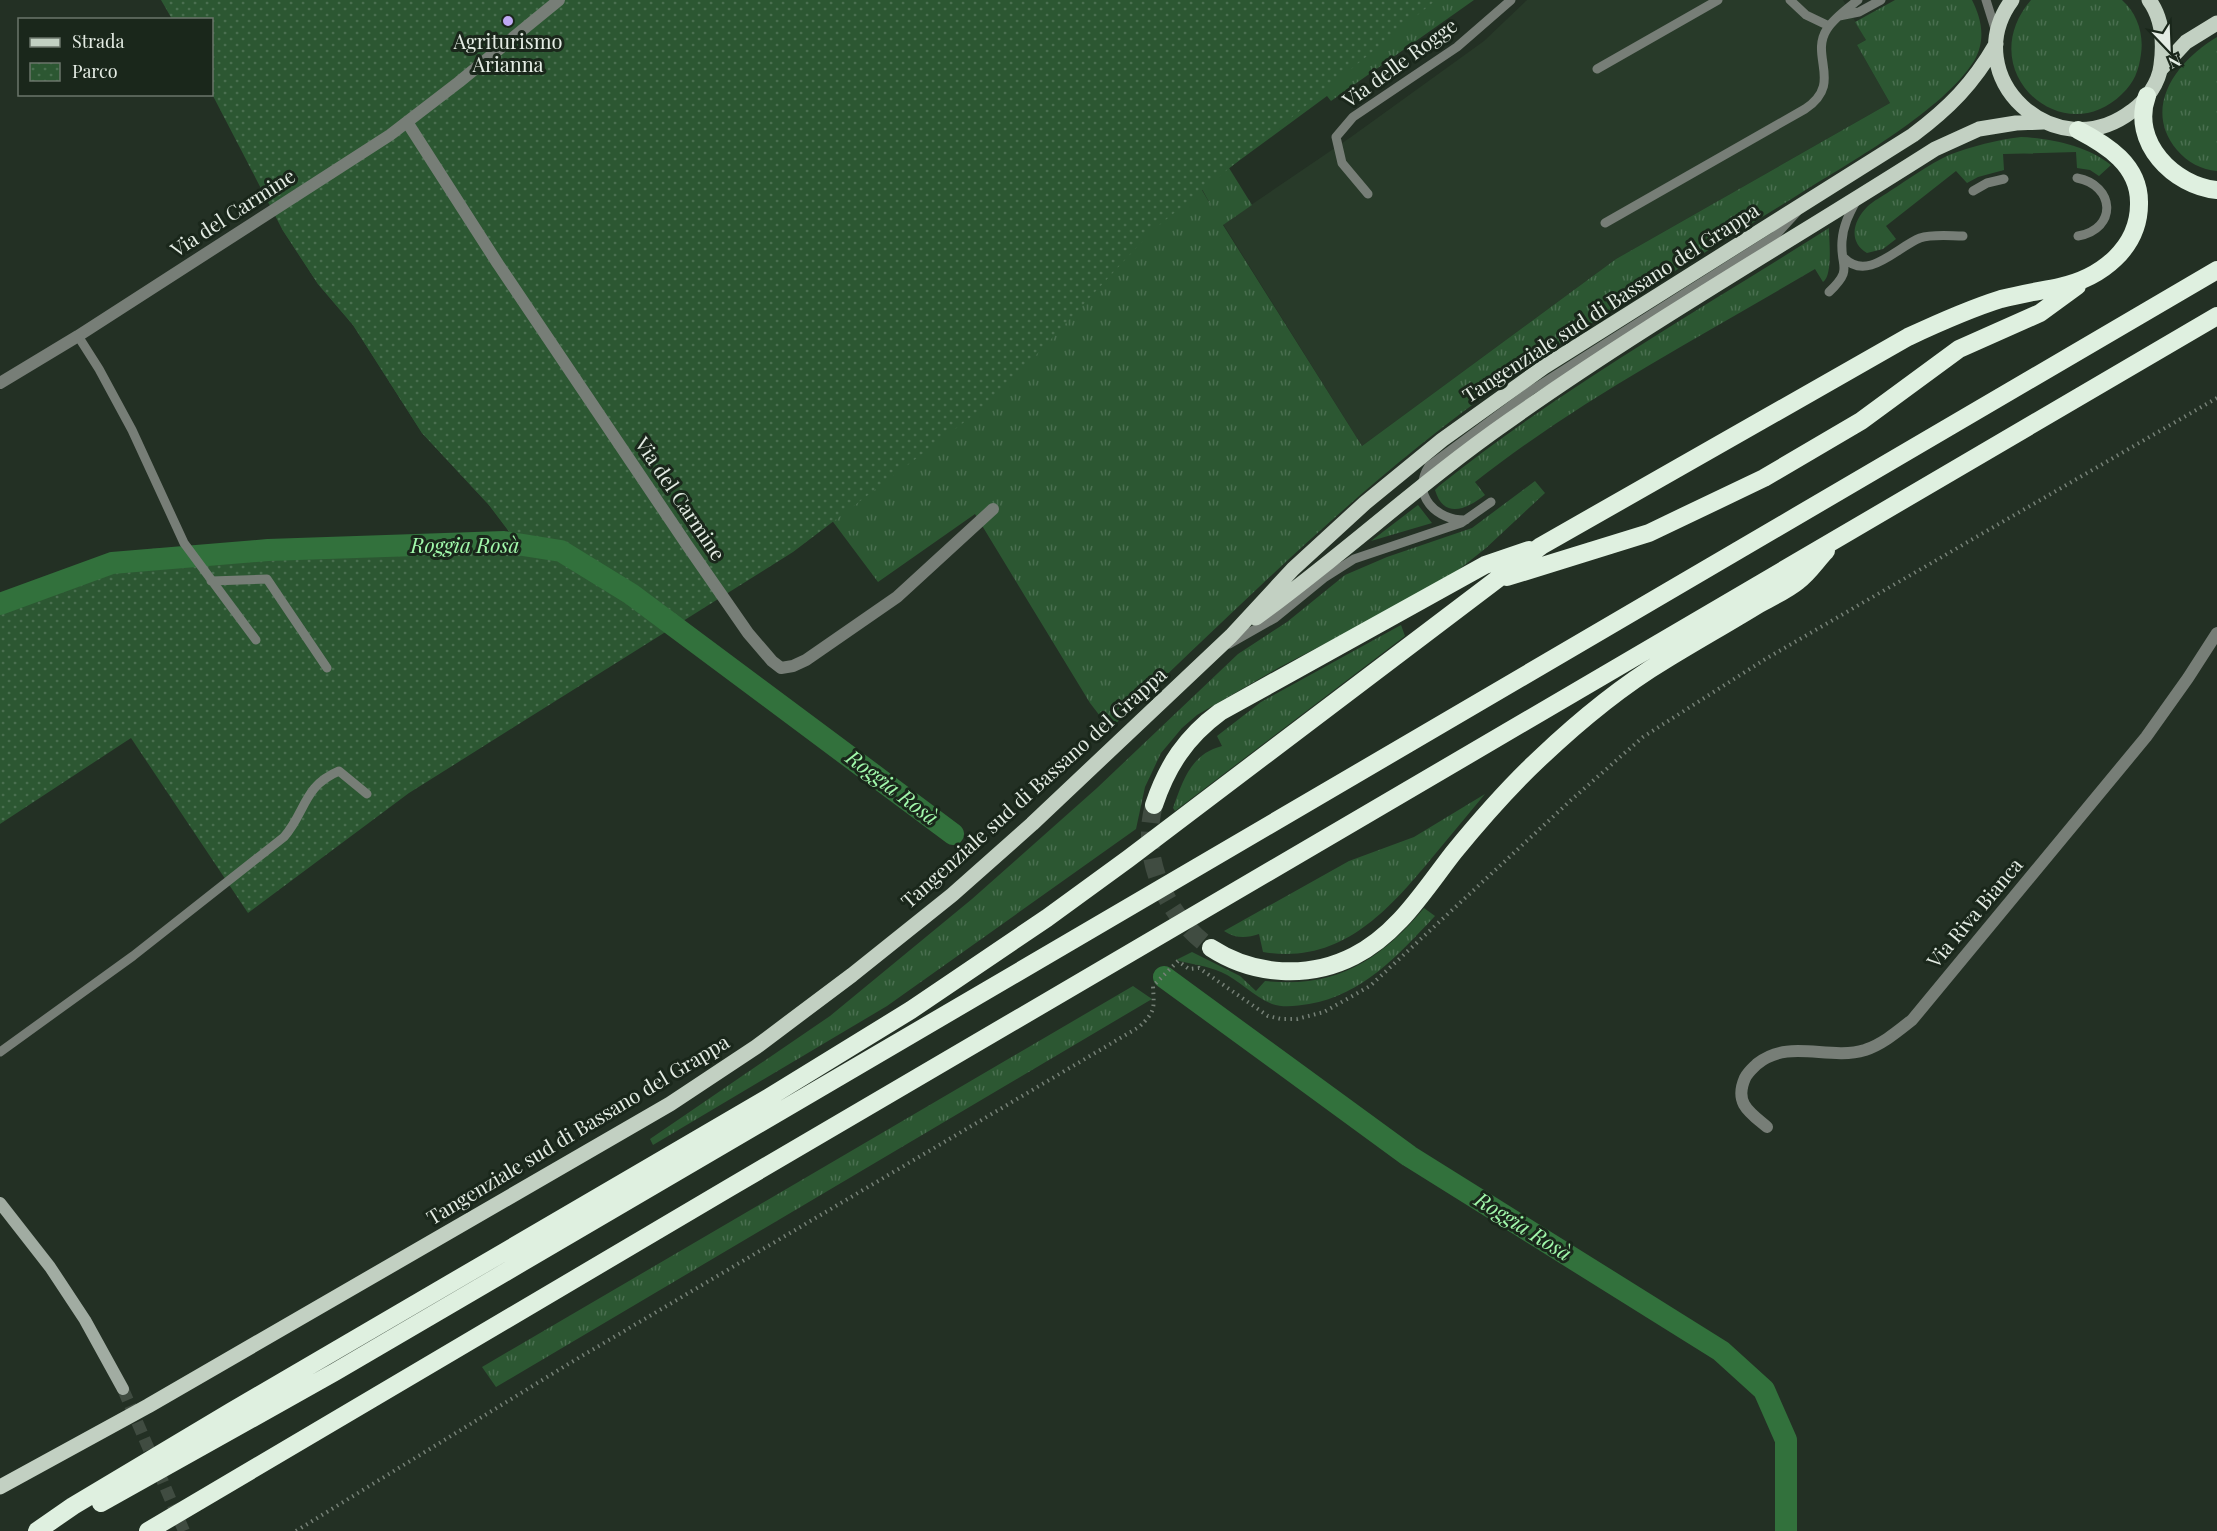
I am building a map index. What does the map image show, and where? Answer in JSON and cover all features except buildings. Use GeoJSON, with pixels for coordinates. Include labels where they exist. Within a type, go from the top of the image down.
{"type":"FeatureCollection","features":[{"type":"Feature","properties":{"kind":"highway"},"geometry":{"type":"LineString","coordinates":[[2147,96],[2143,117],[2147,135],[2158,156],[2169,170],[2187,183],[2217,190]]}},
{"type":"Feature","properties":{"kind":"highway"},"geometry":{"type":"LineString","coordinates":[[1495,581],[1648,533],[1764,478],[1861,422],[1942,359],[1959,349],[2040,314],[2116,259],[2129,242],[2138,221],[2139,199],[2135,178],[2123,161],[2100,142],[2078,130]]}},
{"type":"Feature","properties":{"kind":"highway"},"geometry":{"type":"LineString","coordinates":[[47,1531],[147,1478],[346,1366],[2217,270]]}},
{"type":"Feature","properties":{"kind":"highway"},"geometry":{"type":"LineString","coordinates":[[38,1531],[83,1500],[232,1411],[766,1099],[911,1010],[1120,866],[1541,546],[1908,337],[1990,303],[2060,287],[2093,274]]}},
{"type":"Feature","properties":{"kind":"highway"},"geometry":{"type":"LineString","coordinates":[[148,1531],[2217,316]]}},
{"type":"Feature","properties":{"kind":"highway"},"geometry":{"type":"LineString","coordinates":[[1211,948],[1240,962],[1280,972],[1330,966],[1354,956],[1373,944],[1408,911],[1498,801],[1555,744],[1609,699],[1663,661],[1799,581],[1836,539]]}},
{"type":"Feature","properties":{"kind":"highway"},"geometry":{"type":"LineString","coordinates":[[1154,805],[1167,770],[1183,746],[1196,731],[1220,712],[1485,565],[1541,546]]}},
{"type":"Feature","properties":{"kind":"main road","name":"Tangenziale sud di Bassano del Grappa"},"geometry":{"type":"LineString","coordinates":[[0,1487],[148,1406],[670,1104],[756,1047],[852,975],[952,895],[1032,824],[1231,636],[1293,568],[1390,482],[1477,413],[1610,324],[1895,147],[1938,116],[1974,79],[1996,40],[2006,7],[2012,0]]}},
{"type":"Feature","properties":{"kind":"main road","name":"Tangenziale sud di Bassano del Grappa"},"geometry":{"type":"LineString","coordinates":[[1996,40],[1998,63],[2004,81],[2013,98],[2026,111],[2054,126],[2078,130],[2109,125],[2136,108],[2147,96],[2160,70],[2164,48],[2161,25],[2149,0]]}},
{"type":"Feature","properties":{"kind":"main road","name":"Tangenziale sud di Bassano del Grappa"},"geometry":{"type":"LineString","coordinates":[[2160,70],[2186,42],[2217,23]]}},
{"type":"Feature","properties":{"kind":"main road","name":"Tangenziale sud di Bassano del Grappa"},"geometry":{"type":"LineString","coordinates":[[1231,636],[1487,436],[1578,373],[1935,149],[1979,129],[2016,123],[2043,122]]}},
{"type":"Feature","properties":{"kind":"street","name":"Via del Carmine"},"geometry":{"type":"LineString","coordinates":[[0,383],[78,336],[390,135],[559,0]]}},
{"type":"Feature","properties":{"kind":"street","name":"Via del Carmine"},"geometry":{"type":"LineString","coordinates":[[407,122],[511,284],[694,555],[748,633],[781,668],[794,666],[806,660],[897,597],[993,508]]}},
{"type":"Feature","properties":{"kind":"street","name":"Via Riva Bianca"},"geometry":{"type":"LineString","coordinates":[[1767,1127],[1742,1103],[1740,1089],[1748,1072],[1767,1056],[1791,1050],[1839,1053],[1865,1050],[1888,1038],[1912,1020],[2146,737],[2217,633]]}},
{"type":"Feature","properties":{"kind":"street"},"geometry":{"type":"LineString","coordinates":[[0,1203],[50,1267],[85,1320],[123,1389]]}},
{"type":"Feature","properties":{"kind":"lane","name":"Via delle Rogge"},"geometry":{"type":"LineString","coordinates":[[1368,194],[1342,163],[1336,137],[1353,117],[1457,47],[1511,0]]}},
{"type":"Feature","properties":{"kind":"lane"},"geometry":{"type":"LineString","coordinates":[[1597,69],[1718,0]]}},
{"type":"Feature","properties":{"kind":"lane"},"geometry":{"type":"LineString","coordinates":[[1605,223],[1818,100],[1824,89],[1823,43],[1828,26],[1858,0]]}},
{"type":"Feature","properties":{"kind":"lane"},"geometry":{"type":"LineString","coordinates":[[1839,16],[1859,12],[1881,0]]}},
{"type":"Feature","properties":{"kind":"lane"},"geometry":{"type":"LineString","coordinates":[[1986,0],[1996,40]]}},
{"type":"Feature","properties":{"kind":"lane"},"geometry":{"type":"LineString","coordinates":[[1792,1],[1806,15],[1828,26]]}},
{"type":"Feature","properties":{"kind":"lane"},"geometry":{"type":"LineString","coordinates":[[2077,178],[2089,180],[2099,187],[2107,207],[2106,216],[2099,226],[2090,233],[2078,236]]}},
{"type":"Feature","properties":{"kind":"lane"},"geometry":{"type":"LineString","coordinates":[[1974,191],[1987,183],[2004,179]]}},
{"type":"Feature","properties":{"kind":"lane"},"geometry":{"type":"LineString","coordinates":[[1829,292],[1843,274],[1844,258],[1841,249],[1843,233],[1847,218],[1857,199]]}},
{"type":"Feature","properties":{"kind":"lane"},"geometry":{"type":"LineString","coordinates":[[1467,520],[1450,519],[1436,512],[1428,503],[1424,475],[1429,466],[1487,422],[1598,346],[1760,246],[1780,232],[1803,205]]}},
{"type":"Feature","properties":{"kind":"lane"},"geometry":{"type":"LineString","coordinates":[[1844,258],[1857,266],[1882,262],[1922,238],[1963,236]]}},
{"type":"Feature","properties":{"kind":"lane"},"geometry":{"type":"LineString","coordinates":[[78,336],[132,430],[183,543],[256,640]]}},
{"type":"Feature","properties":{"kind":"lane"},"geometry":{"type":"LineString","coordinates":[[1211,654],[1275,618],[1324,578],[1354,559],[1467,520],[1491,502]]}},
{"type":"Feature","properties":{"kind":"lane"},"geometry":{"type":"LineString","coordinates":[[211,581],[267,579],[327,668]]}},
{"type":"Feature","properties":{"kind":"lane"},"geometry":{"type":"LineString","coordinates":[[0,1052],[133,956],[284,837],[293,827],[307,796],[327,776],[339,771],[367,794]]}},
{"type":"Feature","properties":{"kind":"path"},"geometry":{"type":"LineString","coordinates":[[296,1531],[570,1363],[1139,1027],[1149,1018],[1155,1006],[1153,986],[1178,961],[1189,969],[1199,968],[1268,1016],[1281,1019],[1297,1019],[1324,1012],[1370,986],[1642,737],[1767,658],[2217,398]]}},
{"type":"Feature","properties":{"kind":"shaded area"},"geometry":{"type":"Polygon","coordinates":[[[1527,0],[1843,0],[1866,40],[1857,45],[1890,103],[1616,259],[1362,446],[1223,224],[1351,137],[1484,41],[1527,0]]]}},
{"type":"Feature","properties":{"kind":"green space"},"geometry":{"type":"Polygon","coordinates":[[[161,0],[1436,0],[1152,231],[996,398],[793,552],[409,793],[248,913],[131,738],[0,824],[0,596],[104,558],[151,549],[511,538],[511,534],[489,505],[422,433],[353,325],[318,284],[282,229],[213,96],[213,18],[171,18],[161,0]]]}},
{"type":"Feature","properties":{"kind":"green space"},"geometry":{"type":"Polygon","coordinates":[[[1097,0],[1474,0],[1331,101],[1327,96],[1229,168],[1252,205],[1223,225],[1362,446],[1616,259],[1890,103],[1857,45],[1866,40],[1855,22],[1895,0],[1972,0],[1980,23],[1981,38],[1974,61],[1960,79],[1941,98],[1896,133],[1569,338],[1443,427],[1393,467],[1296,552],[1110,729],[1090,703],[975,514],[878,582],[739,396],[511,534],[489,505],[422,433],[353,325],[318,284],[282,229],[422,129],[1199,185],[1213,209],[1097,0]]]}},
{"type":"Feature","properties":{"kind":"green space"},"geometry":{"type":"Polygon","coordinates":[[[2031,0],[2122,0],[2132,11],[2138,24],[2142,46],[2135,76],[2126,90],[2098,110],[2074,114],[2051,109],[2032,95],[2018,76],[2011,53],[2015,27],[2031,0]]]}},
{"type":"Feature","properties":{"kind":"green space"},"geometry":{"type":"Polygon","coordinates":[[[2217,37],[2217,171],[2190,162],[2177,150],[2167,134],[2163,117],[2164,101],[2169,86],[2178,72],[2189,58],[2217,37]]]}},
{"type":"Feature","properties":{"kind":"green space"},"geometry":{"type":"Polygon","coordinates":[[[2021,137],[2068,144],[2102,158],[2111,165],[2099,176],[2090,170],[2077,168],[2076,152],[2003,154],[2004,170],[1978,177],[1967,183],[1956,171],[1886,226],[1896,239],[1883,249],[1867,253],[1857,243],[1856,225],[1867,207],[1919,172],[1949,155],[1976,146],[2021,137]]]}},
{"type":"Feature","properties":{"kind":"green space"},"geometry":{"type":"Polygon","coordinates":[[[1829,228],[1829,265],[1823,282],[1815,269],[1598,396],[1556,423],[1475,482],[1485,495],[1471,504],[1457,509],[1450,508],[1439,499],[1435,490],[1439,486],[1533,416],[1631,351],[1829,228]]]}},
{"type":"Feature","properties":{"kind":"green space"},"geometry":{"type":"Polygon","coordinates":[[[1535,481],[1545,493],[1486,548],[1442,583],[1278,668],[1197,715],[1182,728],[1161,753],[1145,787],[1136,829],[887,1006],[653,1145],[650,1139],[830,1016],[972,899],[1097,788],[1238,654],[1287,622],[1345,575],[1387,557],[1472,528],[1535,481]]]}},
{"type":"Feature","properties":{"kind":"green space"},"geometry":{"type":"Polygon","coordinates":[[[1418,505],[1432,523],[1371,541],[1418,505]]]}},
{"type":"Feature","properties":{"kind":"green space"},"geometry":{"type":"Polygon","coordinates":[[[1401,625],[1405,636],[1175,811],[1173,808],[1190,770],[1203,755],[1222,746],[1217,736],[1261,702],[1401,625]]]}},
{"type":"Feature","properties":{"kind":"green space"},"geometry":{"type":"Polygon","coordinates":[[[1485,794],[1397,898],[1359,930],[1338,942],[1316,950],[1291,954],[1263,952],[1259,934],[1242,937],[1224,931],[1349,861],[1414,837],[1485,794]]]}},
{"type":"Feature","properties":{"kind":"green space"},"geometry":{"type":"Polygon","coordinates":[[[1424,908],[1435,916],[1379,971],[1346,992],[1309,1004],[1285,1006],[1272,1004],[1221,972],[1176,960],[1192,952],[1240,976],[1256,991],[1265,981],[1313,980],[1355,967],[1373,956],[1408,926],[1424,908]]]}},
{"type":"Feature","properties":{"kind":"green space"},"geometry":{"type":"Polygon","coordinates":[[[1133,986],[1152,999],[496,1387],[482,1367],[1133,986]]]}},
{"type":"Feature","properties":{"kind":"waterway","name":"Roggia Rosà"},"geometry":{"type":"LineString","coordinates":[[0,604],[112,563],[268,550],[504,542],[561,551],[631,594],[953,834]]}},
{"type":"Feature","properties":{"kind":"waterway","name":"Roggia Rosà"},"geometry":{"type":"LineString","coordinates":[[1164,977],[1409,1156],[1721,1351],[1764,1390],[1786,1440],[1786,1531]]}},
{"type":"Feature","properties":{"kind":"tunnel"},"geometry":{"type":"LineString","coordinates":[[1154,805],[1150,825],[1150,845],[1160,885],[1181,920],[1211,948]]}},
{"type":"Feature","properties":{"kind":"tunnel"},"geometry":{"type":"LineString","coordinates":[[123,1389],[184,1531]]}},
{"type":"Feature","properties":{"kind":"place","name":"Agriturismo Arianna"},"geometry":{"type":"Point","coordinates":[508,21]}}]}
